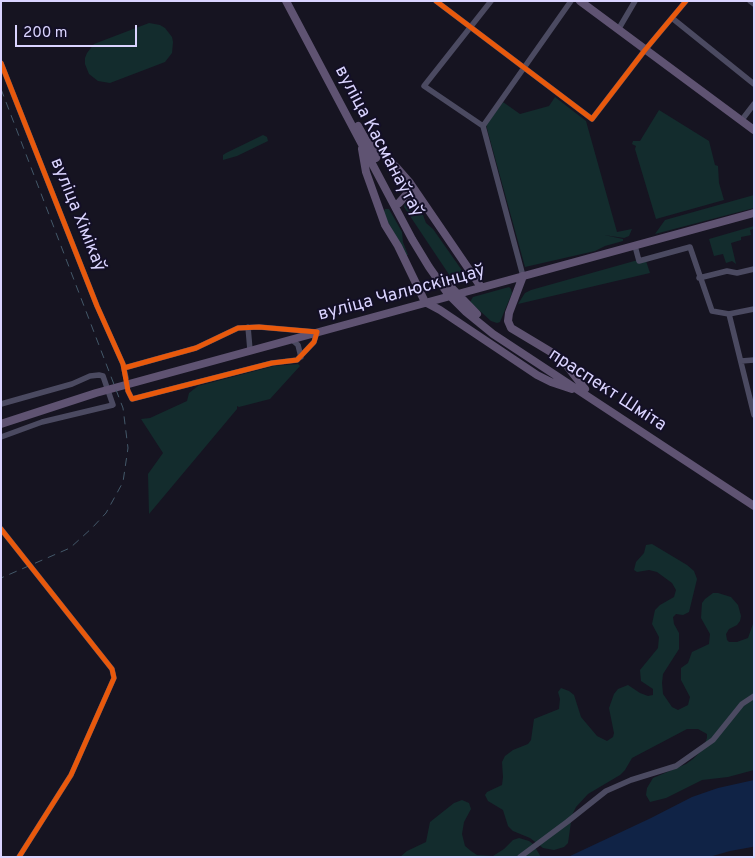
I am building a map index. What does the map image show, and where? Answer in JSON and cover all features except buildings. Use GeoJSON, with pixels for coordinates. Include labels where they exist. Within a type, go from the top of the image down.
{"type":"FeatureCollection","features":[{"type":"Feature","properties":{"kind":"main road","name":"вуліца Касманаўтаў"},"geometry":{"type":"LineString","coordinates":[[286,1],[308,36]]}},
{"type":"Feature","properties":{"kind":"main road","name":"вуліца Касманаўтаў"},"geometry":{"type":"LineString","coordinates":[[291,1],[342,104],[363,140],[429,267],[451,293]]}},
{"type":"Feature","properties":{"kind":"main road"},"geometry":{"type":"LineString","coordinates":[[580,1],[754,130]]}},
{"type":"Feature","properties":{"kind":"main road"},"geometry":{"type":"LineString","coordinates":[[363,140],[396,167],[481,287]]}},
{"type":"Feature","properties":{"kind":"main road"},"geometry":{"type":"LineString","coordinates":[[363,140],[366,172],[379,212],[384,225],[398,246],[421,290],[425,302],[537,375],[551,382],[583,390]]}},
{"type":"Feature","properties":{"kind":"main road"},"geometry":{"type":"LineString","coordinates":[[379,212],[382,204],[389,202],[397,204],[406,195],[411,194],[420,199]]}},
{"type":"Feature","properties":{"kind":"main road","name":"вуліца Чалюскінцаў"},"geometry":{"type":"LineString","coordinates":[[1,424],[138,381],[754,213]]}},
{"type":"Feature","properties":{"kind":"main road"},"geometry":{"type":"LineString","coordinates":[[524,276],[509,313],[508,321],[511,328],[561,358],[583,390]]}},
{"type":"Feature","properties":{"kind":"main road","name":"праспект Шміта"},"geometry":{"type":"LineString","coordinates":[[451,293],[466,312],[493,334],[583,390],[754,502]]}},
{"type":"Feature","properties":{"kind":"main road","name":"праспект Шміта"},"geometry":{"type":"LineString","coordinates":[[583,390],[754,506]]}},
{"type":"Feature","properties":{"kind":"street"},"geometry":{"type":"LineString","coordinates":[[436,1],[592,119],[645,50],[686,1]]}},
{"type":"Feature","properties":{"kind":"street"},"geometry":{"type":"LineString","coordinates":[[491,1],[424,86],[483,126],[524,276]]}},
{"type":"Feature","properties":{"kind":"street"},"geometry":{"type":"LineString","coordinates":[[483,126],[571,1]]}},
{"type":"Feature","properties":{"kind":"street"},"geometry":{"type":"LineString","coordinates":[[618,30],[635,1]]}},
{"type":"Feature","properties":{"kind":"street"},"geometry":{"type":"LineString","coordinates":[[750,1],[754,4]]}},
{"type":"Feature","properties":{"kind":"street"},"geometry":{"type":"LineString","coordinates":[[672,18],[754,84]]}},
{"type":"Feature","properties":{"kind":"street","name":"вуліца Хімікаў"},"geometry":{"type":"LineString","coordinates":[[1,63],[97,306],[124,368],[126,378]]}},
{"type":"Feature","properties":{"kind":"street"},"geometry":{"type":"LineString","coordinates":[[741,121],[754,104]]}},
{"type":"Feature","properties":{"kind":"street"},"geometry":{"type":"LineString","coordinates":[[635,246],[639,261],[690,247],[699,278],[712,311],[729,314],[754,308]]}},
{"type":"Feature","properties":{"kind":"street"},"geometry":{"type":"LineString","coordinates":[[699,278],[727,271],[737,273],[754,269]]}},
{"type":"Feature","properties":{"kind":"street"},"geometry":{"type":"LineString","coordinates":[[729,314],[754,414]]}},
{"type":"Feature","properties":{"kind":"street"},"geometry":{"type":"LineString","coordinates":[[248,327],[250,350]]}},
{"type":"Feature","properties":{"kind":"street"},"geometry":{"type":"LineString","coordinates":[[124,368],[196,348],[238,328],[248,327],[317,332],[314,342],[298,360],[265,365],[132,399],[128,390]]}},
{"type":"Feature","properties":{"kind":"street"},"geometry":{"type":"LineString","coordinates":[[291,339],[298,344],[302,357]]}},
{"type":"Feature","properties":{"kind":"street"},"geometry":{"type":"LineString","coordinates":[[741,361],[754,360]]}},
{"type":"Feature","properties":{"kind":"street"},"geometry":{"type":"LineString","coordinates":[[1,404],[72,384],[90,376],[99,375],[103,376],[113,405],[42,422],[1,437]]}},
{"type":"Feature","properties":{"kind":"street"},"geometry":{"type":"LineString","coordinates":[[1,529],[112,669],[114,678],[71,775],[19,857]]}},
{"type":"Feature","properties":{"kind":"street"},"geometry":{"type":"LineString","coordinates":[[520,857],[606,791],[631,780],[676,766],[713,740],[742,704],[754,696]]}},
{"type":"Feature","properties":{"kind":"green space"},"geometry":{"type":"Polygon","coordinates":[[[149,23],[165,28],[172,37],[172,53],[165,62],[110,83],[98,81],[89,74],[85,58],[94,44],[149,23]]]}},
{"type":"Feature","properties":{"kind":"green space"},"geometry":{"type":"Polygon","coordinates":[[[555,97],[586,121],[617,232],[632,229],[629,236],[624,238],[604,235],[623,239],[623,241],[595,251],[525,267],[486,125],[503,102],[520,114],[549,106],[555,97]]]}},
{"type":"Feature","properties":{"kind":"green space"},"geometry":{"type":"Polygon","coordinates":[[[659,110],[709,141],[715,165],[718,166],[719,183],[724,200],[656,219],[635,149],[636,146],[632,144],[633,141],[640,141],[659,110]]]}},
{"type":"Feature","properties":{"kind":"green space"},"geometry":{"type":"Polygon","coordinates":[[[263,135],[267,137],[268,141],[237,156],[223,160],[223,155],[226,153],[263,135]]]}},
{"type":"Feature","properties":{"kind":"green space"},"geometry":{"type":"Polygon","coordinates":[[[754,195],[754,208],[655,234],[665,220],[754,195]]]}},
{"type":"Feature","properties":{"kind":"green space"},"geometry":{"type":"Polygon","coordinates":[[[408,201],[411,201],[423,215],[426,223],[433,229],[461,269],[464,275],[463,281],[459,283],[454,282],[404,207],[408,201]]]}},
{"type":"Feature","properties":{"kind":"green space"},"geometry":{"type":"Polygon","coordinates":[[[385,209],[389,209],[402,232],[403,242],[408,255],[406,255],[383,213],[385,209]]]}},
{"type":"Feature","properties":{"kind":"green space"},"geometry":{"type":"Polygon","coordinates":[[[754,226],[754,229],[750,230],[751,235],[741,237],[741,240],[731,243],[736,264],[732,261],[726,263],[723,254],[714,256],[709,239],[754,226]]]}},
{"type":"Feature","properties":{"kind":"green space"},"geometry":{"type":"Polygon","coordinates":[[[645,258],[650,273],[518,304],[525,293],[531,290],[645,258]]]}},
{"type":"Feature","properties":{"kind":"green space"},"geometry":{"type":"Polygon","coordinates":[[[509,287],[512,293],[500,322],[491,321],[470,302],[473,297],[509,287]]]}},
{"type":"Feature","properties":{"kind":"green space"},"geometry":{"type":"Polygon","coordinates":[[[298,364],[300,366],[270,399],[237,406],[237,409],[149,514],[148,474],[163,453],[141,419],[150,418],[187,401],[189,393],[198,386],[274,366],[298,364]]]}},
{"type":"Feature","properties":{"kind":"green space"},"geometry":{"type":"Polygon","coordinates":[[[652,544],[687,565],[694,571],[697,579],[689,612],[683,615],[676,614],[673,617],[674,624],[679,633],[679,649],[663,674],[662,683],[663,694],[672,707],[678,710],[688,705],[690,697],[681,680],[681,668],[688,663],[692,652],[709,644],[710,634],[701,618],[702,603],[705,599],[713,593],[718,593],[731,597],[738,605],[741,616],[740,621],[729,629],[726,634],[729,642],[737,642],[748,638],[754,621],[754,770],[728,777],[702,780],[666,798],[650,802],[646,795],[647,788],[653,778],[686,764],[702,750],[707,734],[698,729],[687,729],[632,758],[620,775],[588,794],[576,807],[572,815],[568,843],[564,847],[554,850],[543,848],[530,838],[513,831],[508,826],[503,810],[488,801],[485,795],[487,792],[502,785],[502,762],[505,756],[513,750],[528,744],[531,740],[534,719],[559,709],[560,699],[558,692],[561,688],[574,695],[581,717],[597,736],[607,741],[613,737],[614,733],[609,708],[618,689],[628,685],[640,693],[648,696],[653,695],[653,689],[641,681],[640,670],[658,648],[659,637],[652,624],[655,610],[674,597],[676,590],[672,583],[657,572],[649,570],[637,572],[634,570],[636,562],[644,553],[646,545],[652,544]]]}},
{"type":"Feature","properties":{"kind":"green space"},"geometry":{"type":"Polygon","coordinates":[[[462,800],[469,803],[471,809],[464,822],[462,834],[465,846],[471,851],[477,855],[493,856],[513,840],[519,838],[533,844],[541,857],[400,857],[407,851],[426,842],[430,822],[454,803],[462,800]]]}},
{"type":"Feature","properties":{"kind":"water"},"geometry":{"type":"Polygon","coordinates":[[[754,780],[754,846],[752,847],[709,857],[568,857],[692,797],[718,788],[754,780]]]}},
{"type":"Feature","properties":{"kind":"railway"},"geometry":{"type":"LineString","coordinates":[[1,89],[123,408],[128,448],[123,482],[106,513],[92,528],[70,548],[1,578]]}},
{"type":"Feature","properties":{"kind":"cycle path"},"geometry":{"type":"LineString","coordinates":[[436,1],[592,119],[645,50],[686,1]]}},
{"type":"Feature","properties":{"kind":"cycle path"},"geometry":{"type":"LineString","coordinates":[[1,63],[97,306],[123,364],[128,391],[132,399],[272,363],[297,360],[314,342],[317,332],[259,327],[238,328],[196,348],[124,368]]}},
{"type":"Feature","properties":{"kind":"cycle path"},"geometry":{"type":"LineString","coordinates":[[1,529],[112,669],[114,678],[71,775],[19,857]]}}]}
